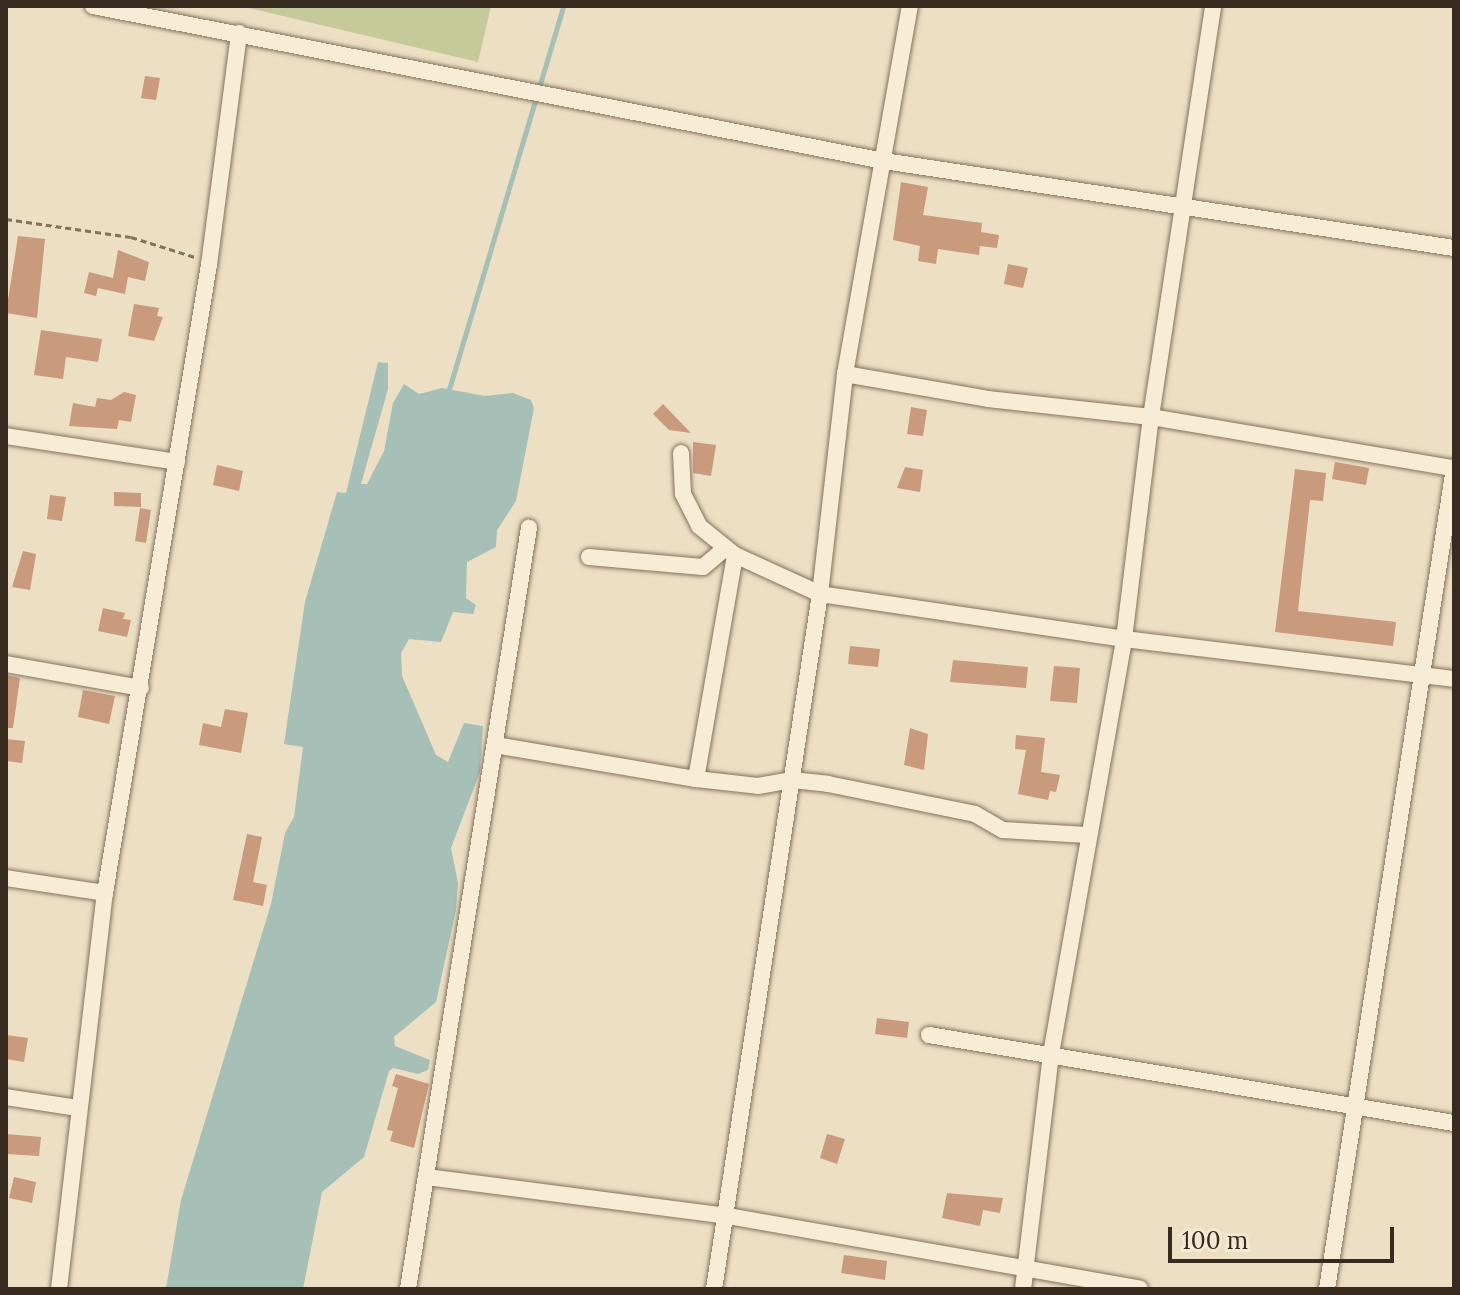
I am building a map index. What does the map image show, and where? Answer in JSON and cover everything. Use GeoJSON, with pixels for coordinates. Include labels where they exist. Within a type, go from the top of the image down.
{"type":"FeatureCollection","features":[{"type":"Feature","properties":{"kind":"street"},"geometry":{"type":"LineString","coordinates":[[93,6],[492,81],[884,161],[1454,248]]}},
{"type":"Feature","properties":{"kind":"street"},"geometry":{"type":"LineString","coordinates":[[714,1289],[728,1216],[820,594],[845,374],[910,6]]}},
{"type":"Feature","properties":{"kind":"street"},"geometry":{"type":"LineString","coordinates":[[1023,1289],[1051,1054],[1087,835],[1124,639],[1151,417],[1213,6]]}},
{"type":"Feature","properties":{"kind":"street"},"geometry":{"type":"LineString","coordinates":[[59,1289],[105,893],[209,265],[239,33]]}},
{"type":"Feature","properties":{"kind":"street"},"geometry":{"type":"LineString","coordinates":[[845,374],[988,399],[1151,417],[1454,468],[1425,676],[1327,1289]]}},
{"type":"Feature","properties":{"kind":"street"},"geometry":{"type":"LineString","coordinates":[[6,436],[177,462]]}},
{"type":"Feature","properties":{"kind":"street"},"geometry":{"type":"LineString","coordinates":[[681,453],[683,494],[699,526],[730,552],[820,594],[1124,639],[1454,679]]}},
{"type":"Feature","properties":{"kind":"street"},"geometry":{"type":"LineString","coordinates":[[408,1289],[529,528]]}},
{"type":"Feature","properties":{"kind":"street"},"geometry":{"type":"LineString","coordinates":[[589,557],[703,567],[730,552]]}},
{"type":"Feature","properties":{"kind":"street"},"geometry":{"type":"LineString","coordinates":[[696,779],[730,552]]}},
{"type":"Feature","properties":{"kind":"street"},"geometry":{"type":"LineString","coordinates":[[6,664],[141,688]]}},
{"type":"Feature","properties":{"kind":"street"},"geometry":{"type":"LineString","coordinates":[[495,745],[696,779],[758,786],[792,780],[975,814],[1003,830],[1087,835]]}},
{"type":"Feature","properties":{"kind":"street"},"geometry":{"type":"LineString","coordinates":[[6,878],[105,893]]}},
{"type":"Feature","properties":{"kind":"street"},"geometry":{"type":"LineString","coordinates":[[929,1035],[1454,1123]]}},
{"type":"Feature","properties":{"kind":"street"},"geometry":{"type":"LineString","coordinates":[[6,1097],[78,1108]]}},
{"type":"Feature","properties":{"kind":"street"},"geometry":{"type":"LineString","coordinates":[[427,1177],[728,1216],[1140,1289]]}},
{"type":"Feature","properties":{"kind":"path"},"geometry":{"type":"LineString","coordinates":[[6,219],[131,237],[187,252],[209,265]]}},
{"type":"Feature","properties":{"kind":"green space"},"geometry":{"type":"Polygon","coordinates":[[[240,6],[491,6],[478,62],[240,6]]]}},
{"type":"Feature","properties":{"kind":"water"},"geometry":{"type":"Polygon","coordinates":[[[378,362],[388,363],[388,389],[361,484],[367,484],[384,451],[393,403],[404,384],[419,394],[442,388],[485,396],[513,393],[531,400],[534,408],[516,501],[497,530],[496,547],[467,562],[466,598],[476,605],[473,614],[453,612],[441,642],[409,639],[401,653],[402,676],[436,755],[448,762],[464,723],[483,726],[480,772],[451,848],[458,883],[456,910],[436,1002],[394,1037],[395,1046],[430,1060],[428,1070],[418,1074],[393,1068],[389,1071],[364,1157],[322,1192],[303,1289],[166,1289],[181,1200],[271,904],[285,833],[294,817],[303,747],[284,744],[305,602],[337,492],[346,493],[378,362]]]}},
{"type":"Feature","properties":{"kind":"building"},"geometry":{"type":"Polygon","coordinates":[[[145,76],[160,78],[156,100],[141,98],[145,76]]]}},
{"type":"Feature","properties":{"kind":"building"},"geometry":{"type":"Polygon","coordinates":[[[901,182],[928,187],[923,215],[982,223],[981,232],[999,235],[997,248],[980,246],[979,255],[938,249],[936,264],[918,261],[920,246],[893,240],[901,182]]]}},
{"type":"Feature","properties":{"kind":"building"},"geometry":{"type":"Polygon","coordinates":[[[18,236],[45,239],[37,318],[6,313],[18,236]]]}},
{"type":"Feature","properties":{"kind":"building"},"geometry":{"type":"Polygon","coordinates":[[[118,250],[149,262],[145,281],[128,277],[125,294],[98,288],[96,296],[84,293],[89,272],[113,278],[118,250]]]}},
{"type":"Feature","properties":{"kind":"building"},"geometry":{"type":"Polygon","coordinates":[[[1008,264],[1028,268],[1023,288],[1004,284],[1008,264]]]}},
{"type":"Feature","properties":{"kind":"building"},"geometry":{"type":"Polygon","coordinates":[[[134,304],[159,308],[157,316],[163,317],[154,341],[128,336],[134,304]]]}},
{"type":"Feature","properties":{"kind":"building"},"geometry":{"type":"Polygon","coordinates":[[[41,330],[102,339],[98,362],[66,357],[63,379],[34,375],[41,330]]]}},
{"type":"Feature","properties":{"kind":"building"},"geometry":{"type":"Polygon","coordinates":[[[124,392],[136,395],[131,422],[119,420],[117,429],[69,426],[73,403],[95,407],[97,398],[111,400],[124,392]]]}},
{"type":"Feature","properties":{"kind":"building"},"geometry":{"type":"Polygon","coordinates":[[[663,404],[691,433],[669,430],[653,414],[663,404]]]}},
{"type":"Feature","properties":{"kind":"building"},"geometry":{"type":"Polygon","coordinates":[[[911,407],[927,410],[923,436],[907,434],[911,407]]]}},
{"type":"Feature","properties":{"kind":"building"},"geometry":{"type":"Polygon","coordinates":[[[693,442],[716,445],[711,476],[693,473],[693,442]]]}},
{"type":"Feature","properties":{"kind":"building"},"geometry":{"type":"Polygon","coordinates":[[[1335,462],[1369,468],[1366,485],[1332,479],[1335,462]]]}},
{"type":"Feature","properties":{"kind":"building"},"geometry":{"type":"Polygon","coordinates":[[[217,465],[243,471],[239,491],[213,485],[217,465]]]}},
{"type":"Feature","properties":{"kind":"building"},"geometry":{"type":"Polygon","coordinates":[[[905,467],[923,470],[920,492],[897,488],[905,467]]]}},
{"type":"Feature","properties":{"kind":"building"},"geometry":{"type":"Polygon","coordinates":[[[1295,469],[1326,473],[1323,501],[1310,500],[1298,611],[1396,622],[1393,646],[1275,632],[1295,469]]]}},
{"type":"Feature","properties":{"kind":"building"},"geometry":{"type":"Polygon","coordinates":[[[114,492],[141,493],[141,507],[114,506],[114,492]]]}},
{"type":"Feature","properties":{"kind":"building"},"geometry":{"type":"Polygon","coordinates":[[[50,495],[66,497],[62,521],[47,519],[50,495]]]}},
{"type":"Feature","properties":{"kind":"building"},"geometry":{"type":"Polygon","coordinates":[[[140,508],[151,510],[146,543],[135,541],[140,508]]]}},
{"type":"Feature","properties":{"kind":"building"},"geometry":{"type":"Polygon","coordinates":[[[23,551],[36,554],[30,590],[12,587],[23,551]]]}},
{"type":"Feature","properties":{"kind":"building"},"geometry":{"type":"Polygon","coordinates":[[[103,608],[125,613],[123,619],[131,620],[127,637],[98,631],[103,608]]]}},
{"type":"Feature","properties":{"kind":"building"},"geometry":{"type":"Polygon","coordinates":[[[850,646],[880,649],[878,667],[848,664],[850,646]]]}},
{"type":"Feature","properties":{"kind":"building"},"geometry":{"type":"Polygon","coordinates":[[[953,660],[1028,667],[1026,688],[950,682],[953,660]]]}},
{"type":"Feature","properties":{"kind":"building"},"geometry":{"type":"Polygon","coordinates":[[[1054,666],[1080,668],[1077,703],[1050,701],[1054,666]]]}},
{"type":"Feature","properties":{"kind":"building"},"geometry":{"type":"Polygon","coordinates":[[[6,675],[20,678],[13,728],[6,728],[6,675]]]}},
{"type":"Feature","properties":{"kind":"building"},"geometry":{"type":"Polygon","coordinates":[[[83,690],[115,696],[109,724],[78,717],[83,690]]]}},
{"type":"Feature","properties":{"kind":"building"},"geometry":{"type":"Polygon","coordinates":[[[225,709],[248,713],[241,753],[199,745],[203,723],[221,727],[225,709]]]}},
{"type":"Feature","properties":{"kind":"building"},"geometry":{"type":"Polygon","coordinates":[[[910,728],[928,734],[924,770],[904,765],[910,728]]]}},
{"type":"Feature","properties":{"kind":"building"},"geometry":{"type":"Polygon","coordinates":[[[1016,735],[1045,738],[1041,772],[1060,775],[1056,792],[1050,791],[1048,800],[1018,794],[1026,750],[1015,749],[1016,735]]]}},
{"type":"Feature","properties":{"kind":"building"},"geometry":{"type":"Polygon","coordinates":[[[6,739],[25,741],[22,763],[6,761],[6,739]]]}},
{"type":"Feature","properties":{"kind":"building"},"geometry":{"type":"Polygon","coordinates":[[[247,834],[262,837],[253,882],[267,885],[263,906],[233,900],[247,834]]]}},
{"type":"Feature","properties":{"kind":"building"},"geometry":{"type":"Polygon","coordinates":[[[877,1018],[909,1022],[907,1038],[875,1034],[877,1018]]]}},
{"type":"Feature","properties":{"kind":"building"},"geometry":{"type":"Polygon","coordinates":[[[6,1035],[28,1038],[24,1062],[6,1059],[6,1035]]]}},
{"type":"Feature","properties":{"kind":"building"},"geometry":{"type":"Polygon","coordinates":[[[396,1074],[429,1084],[414,1148],[390,1141],[393,1131],[387,1130],[398,1088],[392,1086],[396,1074]]]}},
{"type":"Feature","properties":{"kind":"building"},"geometry":{"type":"Polygon","coordinates":[[[6,1134],[41,1137],[39,1156],[6,1154],[6,1134]]]}},
{"type":"Feature","properties":{"kind":"building"},"geometry":{"type":"Polygon","coordinates":[[[827,1134],[845,1139],[837,1164],[820,1158],[827,1134]]]}},
{"type":"Feature","properties":{"kind":"building"},"geometry":{"type":"Polygon","coordinates":[[[14,1177],[36,1182],[32,1203],[9,1198],[14,1177]]]}},
{"type":"Feature","properties":{"kind":"building"},"geometry":{"type":"Polygon","coordinates":[[[947,1193],[1003,1198],[1000,1213],[983,1210],[980,1226],[942,1218],[947,1193]]]}},
{"type":"Feature","properties":{"kind":"building"},"geometry":{"type":"Polygon","coordinates":[[[844,1255],[887,1261],[885,1280],[841,1273],[844,1255]]]}},
{"type":"Feature","properties":{"kind":"waterway"},"geometry":{"type":"LineString","coordinates":[[447,396],[563,6]]}}]}
